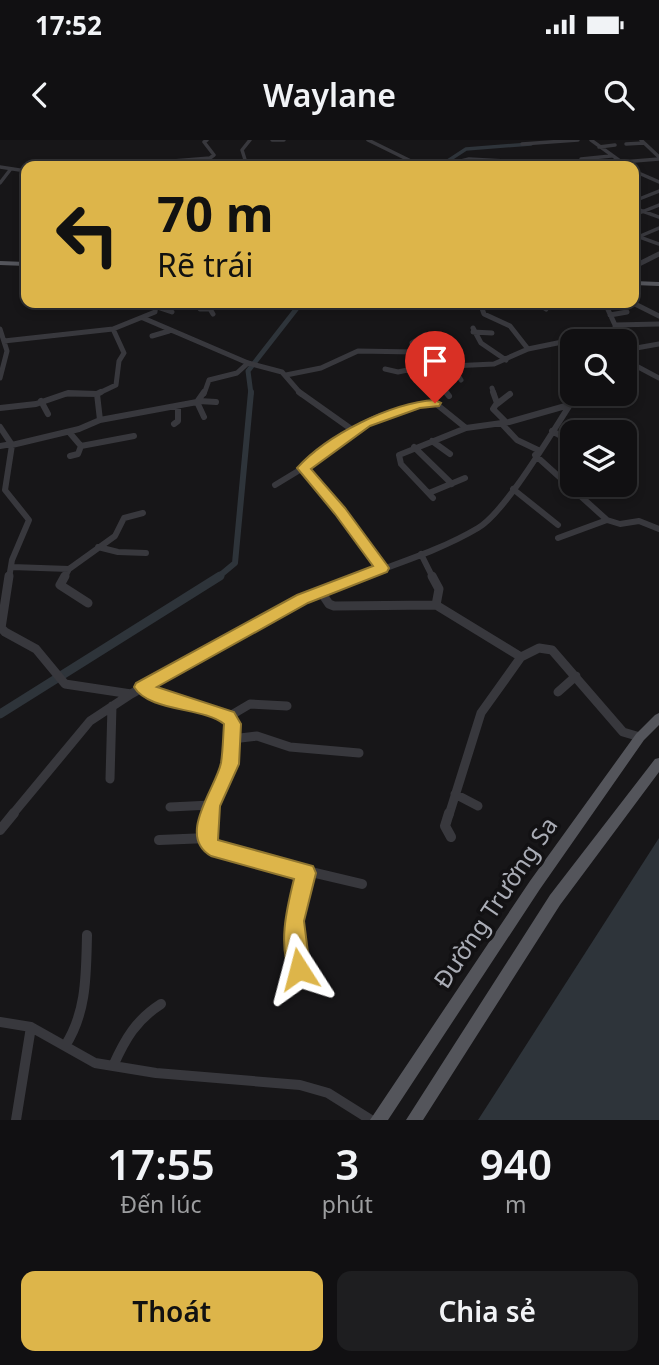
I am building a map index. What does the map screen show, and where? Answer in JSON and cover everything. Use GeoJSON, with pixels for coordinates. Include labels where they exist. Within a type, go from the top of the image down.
{"type":"FeatureCollection","features":[{"type":"Feature","properties":{"kind":"main road"},"geometry":{"type":"LineString","coordinates":[[0,263],[21,264]]}},
{"type":"Feature","properties":{"kind":"main road"},"geometry":{"type":"LineString","coordinates":[[639,283],[659,284]]}},
{"type":"Feature","properties":{"kind":"main road","name":"Đường Trường Sa"},"geometry":{"type":"LineString","coordinates":[[379,1120],[534,884],[640,737],[659,718]]}},
{"type":"Feature","properties":{"kind":"main road"},"geometry":{"type":"LineString","coordinates":[[414,1120],[555,900],[659,763]]}},
{"type":"Feature","properties":{"kind":"street"},"geometry":{"type":"LineString","coordinates":[[173,161],[210,158],[214,155],[204,142],[207,140]]}},
{"type":"Feature","properties":{"kind":"street"},"geometry":{"type":"LineString","coordinates":[[245,161],[242,150],[250,140]]}},
{"type":"Feature","properties":{"kind":"street"},"geometry":{"type":"LineString","coordinates":[[272,140],[284,140]]}},
{"type":"Feature","properties":{"kind":"street"},"geometry":{"type":"LineString","coordinates":[[368,140],[411,161]]}},
{"type":"Feature","properties":{"kind":"street"},"geometry":{"type":"LineString","coordinates":[[521,144],[578,140]]}},
{"type":"Feature","properties":{"kind":"street"},"geometry":{"type":"LineString","coordinates":[[592,140],[615,161]]}},
{"type":"Feature","properties":{"kind":"street"},"geometry":{"type":"LineString","coordinates":[[626,144],[642,141],[659,159]]}},
{"type":"Feature","properties":{"kind":"street"},"geometry":{"type":"LineString","coordinates":[[599,146],[615,145]]}},
{"type":"Feature","properties":{"kind":"street"},"geometry":{"type":"LineString","coordinates":[[587,156],[611,156]]}},
{"type":"Feature","properties":{"kind":"street"},"geometry":{"type":"LineString","coordinates":[[581,161],[611,156]]}},
{"type":"Feature","properties":{"kind":"street"},"geometry":{"type":"LineString","coordinates":[[0,159],[5,168],[0,183]]}},
{"type":"Feature","properties":{"kind":"street"},"geometry":{"type":"LineString","coordinates":[[639,162],[659,159]]}},
{"type":"Feature","properties":{"kind":"street"},"geometry":{"type":"LineString","coordinates":[[449,161],[499,161]]}},
{"type":"Feature","properties":{"kind":"street"},"geometry":{"type":"LineString","coordinates":[[639,173],[659,182]]}},
{"type":"Feature","properties":{"kind":"street"},"geometry":{"type":"LineString","coordinates":[[639,199],[659,191]]}},
{"type":"Feature","properties":{"kind":"street"},"geometry":{"type":"LineString","coordinates":[[639,213],[659,205]]}},
{"type":"Feature","properties":{"kind":"street"},"geometry":{"type":"LineString","coordinates":[[639,210],[659,216]]}},
{"type":"Feature","properties":{"kind":"street"},"geometry":{"type":"LineString","coordinates":[[639,235],[659,228]]}},
{"type":"Feature","properties":{"kind":"street"},"geometry":{"type":"LineString","coordinates":[[639,237],[659,244]]}},
{"type":"Feature","properties":{"kind":"street"},"geometry":{"type":"LineString","coordinates":[[639,264],[659,254]]}},
{"type":"Feature","properties":{"kind":"street"},"geometry":{"type":"LineString","coordinates":[[639,260],[643,261]]}},
{"type":"Feature","properties":{"kind":"street"},"geometry":{"type":"LineString","coordinates":[[639,306],[659,316]]}},
{"type":"Feature","properties":{"kind":"street"},"geometry":{"type":"LineString","coordinates":[[4,341],[113,329],[143,318],[155,312],[156,308]]}},
{"type":"Feature","properties":{"kind":"street"},"geometry":{"type":"LineString","coordinates":[[163,308],[172,312]]}},
{"type":"Feature","properties":{"kind":"street"},"geometry":{"type":"LineString","coordinates":[[199,308],[210,309],[213,314]]}},
{"type":"Feature","properties":{"kind":"street"},"geometry":{"type":"LineString","coordinates":[[482,308],[484,314],[493,315],[513,325],[528,349]]}},
{"type":"Feature","properties":{"kind":"street"},"geometry":{"type":"LineString","coordinates":[[607,308],[616,328]]}},
{"type":"Feature","properties":{"kind":"street"},"geometry":{"type":"LineString","coordinates":[[610,315],[627,312]]}},
{"type":"Feature","properties":{"kind":"street"},"geometry":{"type":"LineString","coordinates":[[143,318],[169,331],[286,375],[321,368],[358,351],[414,352]]}},
{"type":"Feature","properties":{"kind":"street"},"geometry":{"type":"LineString","coordinates":[[385,369],[401,372],[428,367],[494,364],[528,349],[616,328],[659,324]]}},
{"type":"Feature","properties":{"kind":"street"},"geometry":{"type":"LineString","coordinates":[[0,329],[7,351],[0,378]]}},
{"type":"Feature","properties":{"kind":"street"},"geometry":{"type":"LineString","coordinates":[[0,408],[68,393],[97,394],[116,386],[119,361],[124,352],[113,329]]}},
{"type":"Feature","properties":{"kind":"street"},"geometry":{"type":"LineString","coordinates":[[492,333],[473,330],[485,345],[506,359]]}},
{"type":"Feature","properties":{"kind":"street"},"geometry":{"type":"LineString","coordinates":[[152,336],[169,331]]}},
{"type":"Feature","properties":{"kind":"street"},"geometry":{"type":"LineString","coordinates":[[425,335],[412,343],[414,352],[449,396]]}},
{"type":"Feature","properties":{"kind":"street"},"geometry":{"type":"LineString","coordinates":[[637,348],[659,344]]}},
{"type":"Feature","properties":{"kind":"street"},"geometry":{"type":"LineString","coordinates":[[204,416],[198,401],[209,380],[237,373],[252,363]]}},
{"type":"Feature","properties":{"kind":"street"},"geometry":{"type":"LineString","coordinates":[[452,366],[461,380]]}},
{"type":"Feature","properties":{"kind":"street"},"geometry":{"type":"LineString","coordinates":[[637,366],[659,378]]}},
{"type":"Feature","properties":{"kind":"street"},"geometry":{"type":"LineString","coordinates":[[286,375],[301,395],[354,430]]}},
{"type":"Feature","properties":{"kind":"street"},"geometry":{"type":"LineString","coordinates":[[492,388],[497,404]]}},
{"type":"Feature","properties":{"kind":"street"},"geometry":{"type":"LineString","coordinates":[[97,394],[100,419]]}},
{"type":"Feature","properties":{"kind":"street"},"geometry":{"type":"LineString","coordinates":[[510,394],[493,409],[517,440],[537,453],[607,520],[620,524],[639,521],[659,529]]}},
{"type":"Feature","properties":{"kind":"street"},"geometry":{"type":"LineString","coordinates":[[309,401],[318,396]]}},
{"type":"Feature","properties":{"kind":"street"},"geometry":{"type":"LineString","coordinates":[[41,401],[48,414]]}},
{"type":"Feature","properties":{"kind":"street"},"geometry":{"type":"LineString","coordinates":[[0,446],[69,432],[100,419],[178,407],[198,401],[216,402]]}},
{"type":"Feature","properties":{"kind":"street"},"geometry":{"type":"LineString","coordinates":[[275,485],[333,449],[354,430],[387,414],[430,403],[466,428]]}},
{"type":"Feature","properties":{"kind":"street"},"geometry":{"type":"LineString","coordinates":[[465,478],[431,496],[401,464],[399,457],[401,453],[414,447],[466,428],[503,423],[565,406]]}},
{"type":"Feature","properties":{"kind":"street"},"geometry":{"type":"LineString","coordinates":[[0,830],[90,721],[142,687],[291,605],[421,554],[480,527],[502,505],[568,406]]}},
{"type":"Feature","properties":{"kind":"street"},"geometry":{"type":"LineString","coordinates":[[174,424],[178,421],[178,407]]}},
{"type":"Feature","properties":{"kind":"street"},"geometry":{"type":"LineString","coordinates":[[0,427],[12,444],[3,490],[29,520],[12,560],[0,624],[5,633],[34,647],[58,680],[65,684],[131,694]]}},
{"type":"Feature","properties":{"kind":"street"},"geometry":{"type":"LineString","coordinates":[[552,431],[560,435]]}},
{"type":"Feature","properties":{"kind":"street"},"geometry":{"type":"LineString","coordinates":[[69,432],[80,446]]}},
{"type":"Feature","properties":{"kind":"street"},"geometry":{"type":"LineString","coordinates":[[80,446],[134,436]]}},
{"type":"Feature","properties":{"kind":"street"},"geometry":{"type":"LineString","coordinates":[[432,441],[450,454]]}},
{"type":"Feature","properties":{"kind":"street"},"geometry":{"type":"LineString","coordinates":[[70,456],[78,454],[80,446]]}},
{"type":"Feature","properties":{"kind":"street"},"geometry":{"type":"LineString","coordinates":[[414,447],[452,484]]}},
{"type":"Feature","properties":{"kind":"street"},"geometry":{"type":"LineString","coordinates":[[303,468],[340,511],[382,568]]}},
{"type":"Feature","properties":{"kind":"street"},"geometry":{"type":"LineString","coordinates":[[513,489],[558,525]]}},
{"type":"Feature","properties":{"kind":"street"},"geometry":{"type":"LineString","coordinates":[[88,603],[61,585],[69,569],[115,536],[124,518],[143,513]]}},
{"type":"Feature","properties":{"kind":"street"},"geometry":{"type":"LineString","coordinates":[[558,538],[607,520]]}},
{"type":"Feature","properties":{"kind":"street"},"geometry":{"type":"LineString","coordinates":[[97,547],[118,552],[146,553]]}},
{"type":"Feature","properties":{"kind":"street"},"geometry":{"type":"LineString","coordinates":[[421,554],[439,589],[436,605]]}},
{"type":"Feature","properties":{"kind":"street"},"geometry":{"type":"LineString","coordinates":[[12,567],[69,569]]}},
{"type":"Feature","properties":{"kind":"street"},"geometry":{"type":"LineString","coordinates":[[321,592],[329,604],[334,606],[436,605],[521,657]]}},
{"type":"Feature","properties":{"kind":"street"},"geometry":{"type":"LineString","coordinates":[[451,838],[445,826],[481,713],[521,657],[540,648],[557,654],[623,732],[640,737]]}},
{"type":"Feature","properties":{"kind":"street"},"geometry":{"type":"LineString","coordinates":[[558,692],[576,676]]}},
{"type":"Feature","properties":{"kind":"street"},"geometry":{"type":"LineString","coordinates":[[142,687],[159,696],[228,717],[233,724],[230,764],[211,806],[208,838],[211,846],[306,873],[362,884]]}},
{"type":"Feature","properties":{"kind":"street"},"geometry":{"type":"LineString","coordinates":[[228,717],[250,704],[287,706]]}},
{"type":"Feature","properties":{"kind":"street"},"geometry":{"type":"LineString","coordinates":[[110,779],[112,706]]}},
{"type":"Feature","properties":{"kind":"street"},"geometry":{"type":"LineString","coordinates":[[232,739],[257,736],[290,747],[359,752]]}},
{"type":"Feature","properties":{"kind":"street"},"geometry":{"type":"LineString","coordinates":[[455,794],[478,806]]}},
{"type":"Feature","properties":{"kind":"street"},"geometry":{"type":"LineString","coordinates":[[170,807],[211,806]]}},
{"type":"Feature","properties":{"kind":"street"},"geometry":{"type":"LineString","coordinates":[[159,841],[208,838]]}},
{"type":"Feature","properties":{"kind":"street"},"geometry":{"type":"LineString","coordinates":[[299,969],[293,921],[306,873]]}},
{"type":"Feature","properties":{"kind":"street"},"geometry":{"type":"LineString","coordinates":[[65,1046],[73,1037],[82,1010],[87,935]]}},
{"type":"Feature","properties":{"kind":"street"},"geometry":{"type":"LineString","coordinates":[[113,1066],[130,1029],[144,1014],[160,1004]]}},
{"type":"Feature","properties":{"kind":"street"},"geometry":{"type":"LineString","coordinates":[[0,1022],[31,1027],[95,1063],[156,1073],[300,1085],[328,1093],[371,1120]]}},
{"type":"Feature","properties":{"kind":"street"},"geometry":{"type":"LineString","coordinates":[[16,1120],[31,1027]]}},
{"type":"Feature","properties":{"kind":"shaded area"},"geometry":{"type":"Polygon","coordinates":[[[659,838],[659,1120],[478,1120],[659,838]]]}},
{"type":"Feature","properties":{"kind":"waterway"},"geometry":{"type":"LineString","coordinates":[[448,161],[466,149],[531,144]]}},
{"type":"Feature","properties":{"kind":"waterway"},"geometry":{"type":"LineString","coordinates":[[251,393],[248,371],[297,308]]}},
{"type":"Feature","properties":{"kind":"waterway"},"geometry":{"type":"LineString","coordinates":[[218,578],[235,563],[251,393]]}},
{"type":"Feature","properties":{"kind":"waterway"},"geometry":{"type":"LineString","coordinates":[[0,714],[218,578]]}},
{"type":"Feature","properties":{"kind":"route"},"geometry":{"type":"LineString","coordinates":[[299,969],[293,921],[306,873],[218,850],[211,846],[208,838],[209,809],[230,764],[233,724],[228,717],[159,696],[142,687],[189,664],[303,599],[382,568],[363,540],[303,468],[333,449],[365,423],[387,414],[435,403]]}}]}
